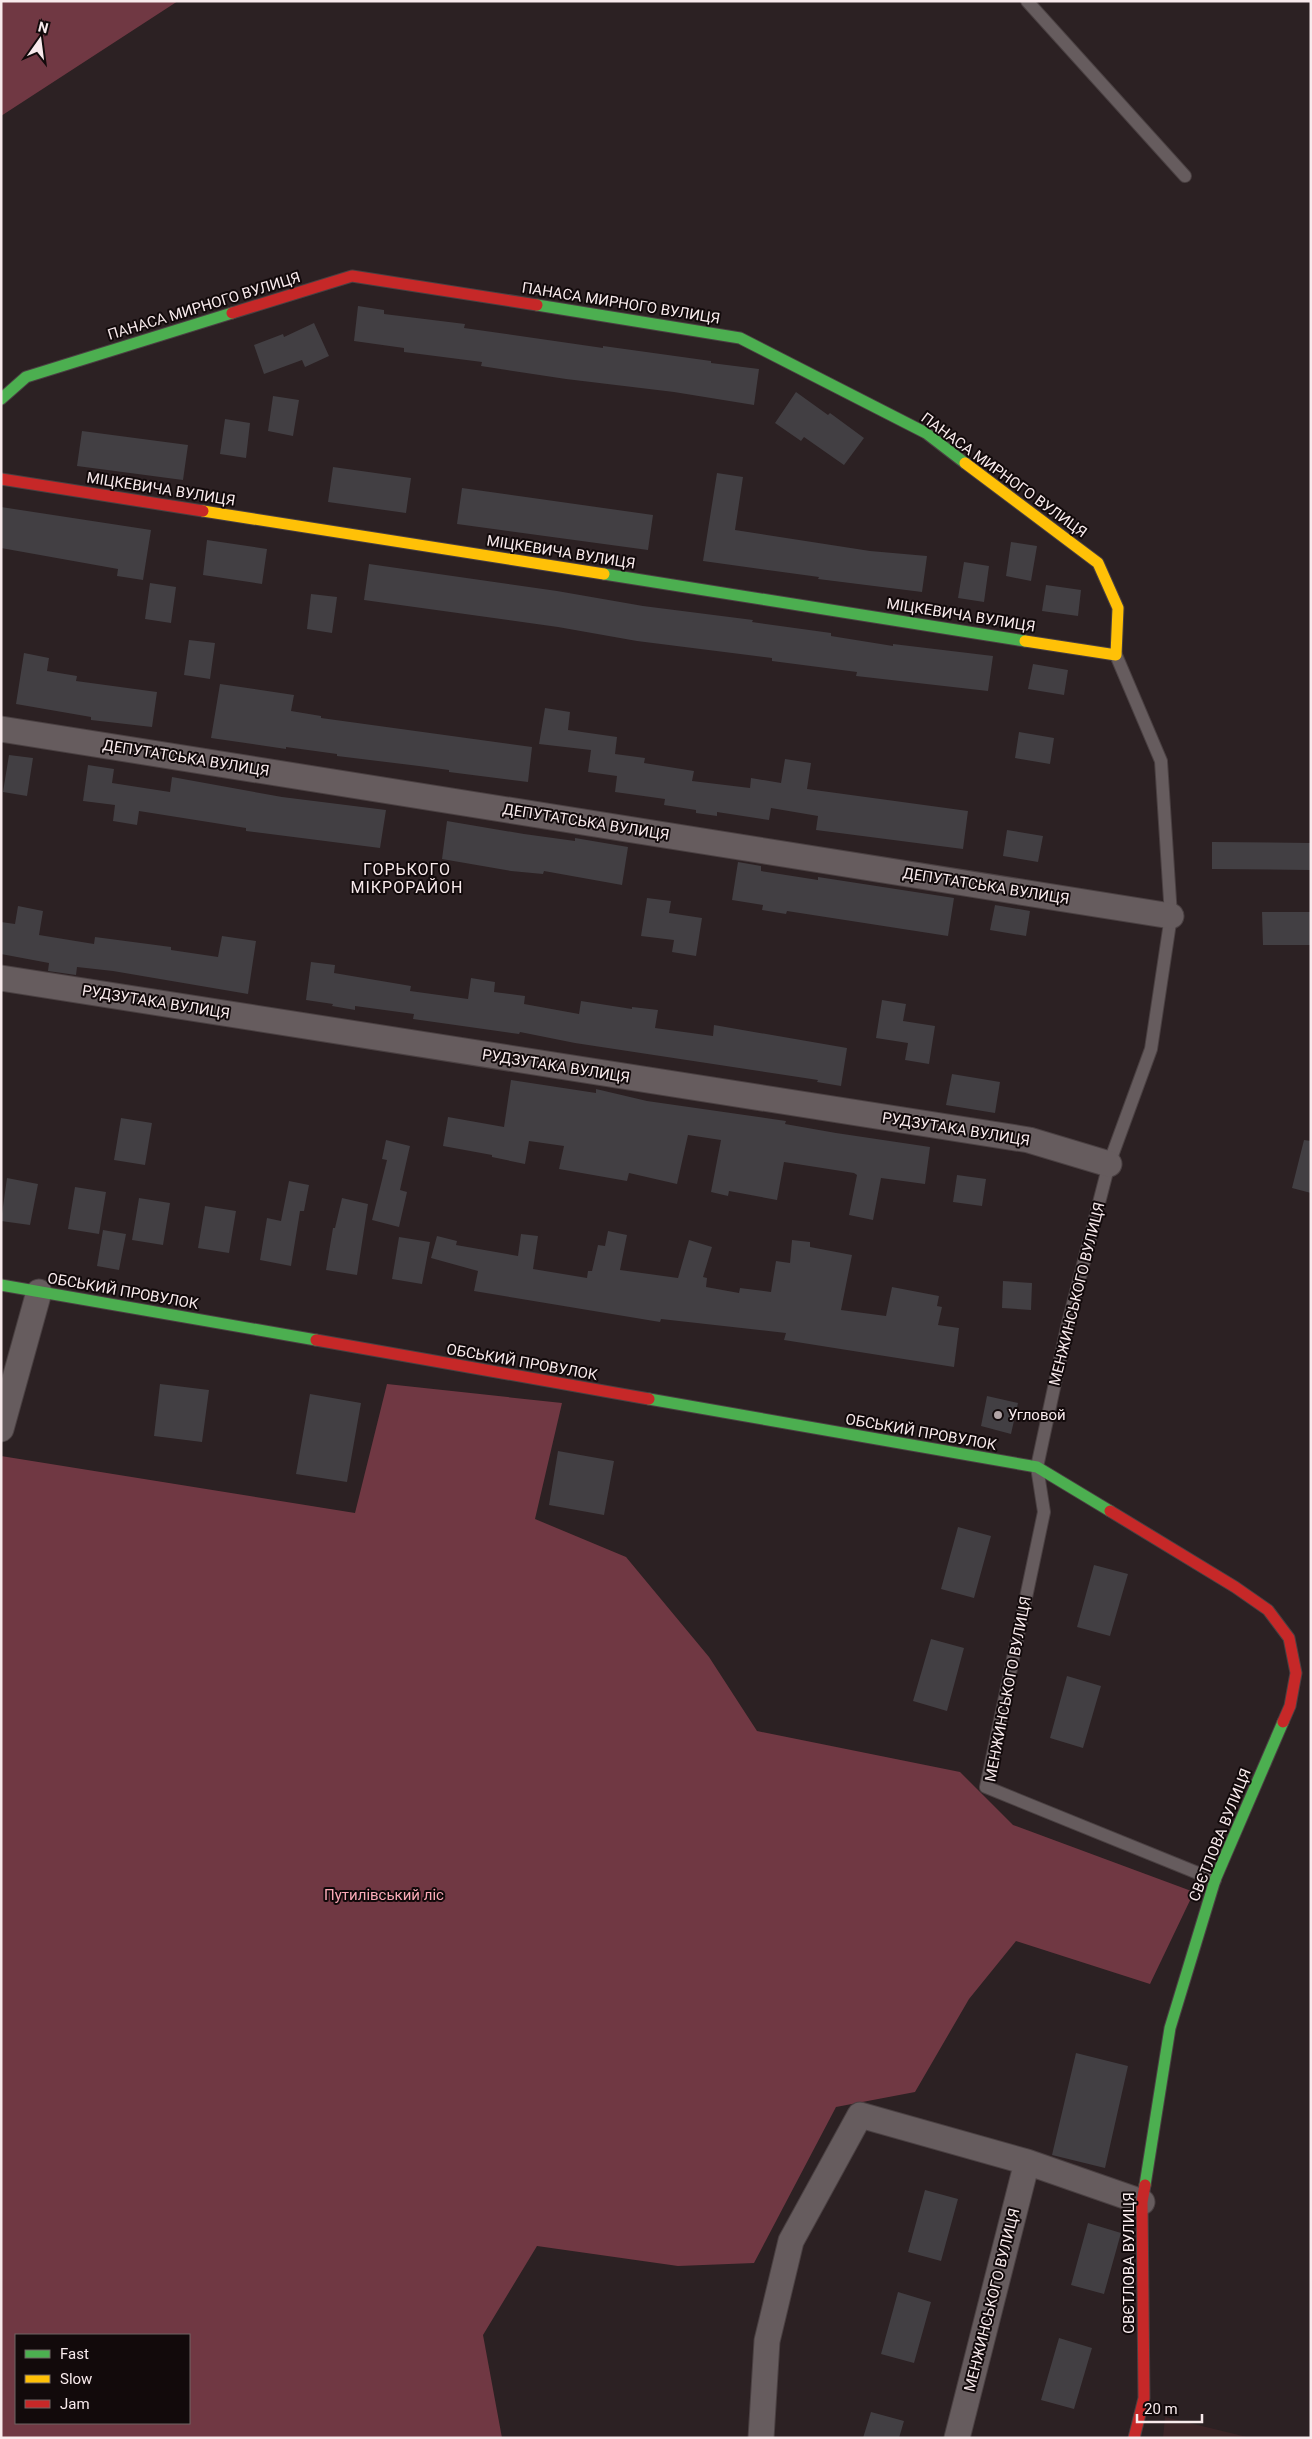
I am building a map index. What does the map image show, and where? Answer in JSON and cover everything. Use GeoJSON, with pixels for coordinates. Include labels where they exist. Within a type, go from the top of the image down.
{"type":"FeatureCollection","features":[{"type":"Feature","properties":{"kind":"street","name":"ПАНАСА МИРНОГО ВУЛИЦЯ"},"geometry":{"type":"LineString","coordinates":[[1,399],[26,377],[352,276],[740,338],[926,433],[1098,563],[1118,608],[1116,655]]}},
{"type":"Feature","properties":{"kind":"street","name":"МІЦКЕВИЧА ВУЛИЦЯ"},"geometry":{"type":"LineString","coordinates":[[1,479],[1116,655]]}},
{"type":"Feature","properties":{"kind":"street","name":"ДЕПУТАТСЬКА ВУЛИЦЯ"},"geometry":{"type":"LineString","coordinates":[[1,729],[1171,916]]}},
{"type":"Feature","properties":{"kind":"street","name":"РУДЗУТАКА ВУЛИЦЯ"},"geometry":{"type":"LineString","coordinates":[[1,978],[1029,1140],[1109,1164]]}},
{"type":"Feature","properties":{"kind":"street","name":"ОБСЬКИЙ ПРОВУЛОК"},"geometry":{"type":"LineString","coordinates":[[1,1285],[1037,1468]]}},
{"type":"Feature","properties":{"kind":"street"},"geometry":{"type":"LineString","coordinates":[[1,1429],[39,1292]]}},
{"type":"Feature","properties":{"kind":"street","name":"СВЄТЛОВА ВУЛИЦЯ"},"geometry":{"type":"LineString","coordinates":[[1037,1468],[1235,1587],[1268,1610],[1289,1638],[1296,1673],[1290,1706],[1215,1880],[1170,2028],[1142,2202],[1144,2398],[1134,2438]]}},
{"type":"Feature","properties":{"kind":"street"},"geometry":{"type":"LineString","coordinates":[[761,2438],[767,2341],[791,2241],[860,2115],[1028,2162],[1142,2202]]}},
{"type":"Feature","properties":{"kind":"street","name":"МЕНЖИНСЬКОГО ВУЛИЦЯ"},"geometry":{"type":"LineString","coordinates":[[957,2438],[1028,2162]]}},
{"type":"Feature","properties":{"kind":"lane"},"geometry":{"type":"LineString","coordinates":[[1026,1],[1185,176]]}},
{"type":"Feature","properties":{"kind":"lane","name":"МЕНЖИНСЬКОГО ВУЛИЦЯ"},"geometry":{"type":"LineString","coordinates":[[1116,655],[1161,761],[1171,916],[1151,1049],[1109,1164],[1067,1327],[1037,1468],[1044,1512],[986,1787],[1215,1880]]}},
{"type":"Feature","properties":{"kind":"shaded area"},"geometry":{"type":"Polygon","coordinates":[[[1165,2417],[1251,2438],[1163,2438],[1165,2417]]]}},
{"type":"Feature","properties":{"kind":"green space"},"geometry":{"type":"Polygon","coordinates":[[[1,1],[178,1],[1,116],[1,1]]]}},
{"type":"Feature","properties":{"kind":"green space","name":"Путилівський ліс"},"geometry":{"type":"Polygon","coordinates":[[[387,1384],[562,1403],[535,1519],[626,1557],[709,1657],[757,1731],[960,1772],[1013,1825],[1194,1892],[1150,1984],[1016,1941],[969,1999],[915,2092],[836,2107],[754,2263],[678,2266],[537,2246],[483,2335],[502,2438],[1,2438],[1,1456],[355,1513],[387,1384]]]}},
{"type":"Feature","properties":{"kind":"building"},"geometry":{"type":"Polygon","coordinates":[[[358,306],[384,310],[384,314],[465,324],[464,328],[759,369],[754,405],[674,392],[566,379],[481,366],[482,362],[404,352],[404,348],[354,341],[358,306]]]}},
{"type":"Feature","properties":{"kind":"building"},"geometry":{"type":"Polygon","coordinates":[[[314,323],[329,356],[305,367],[302,360],[264,374],[254,345],[283,334],[284,337],[314,323]]]}},
{"type":"Feature","properties":{"kind":"building"},"geometry":{"type":"Polygon","coordinates":[[[796,392],[828,415],[830,413],[864,438],[844,465],[804,437],[801,441],[775,423],[796,392]]]}},
{"type":"Feature","properties":{"kind":"building"},"geometry":{"type":"Polygon","coordinates":[[[273,396],[299,400],[293,436],[268,431],[273,396]]]}},
{"type":"Feature","properties":{"kind":"building"},"geometry":{"type":"Polygon","coordinates":[[[225,419],[250,423],[246,458],[220,454],[225,419]]]}},
{"type":"Feature","properties":{"kind":"building"},"geometry":{"type":"Polygon","coordinates":[[[82,431],[188,445],[183,480],[77,466],[82,431]]]}},
{"type":"Feature","properties":{"kind":"building"},"geometry":{"type":"Polygon","coordinates":[[[333,467],[411,478],[406,513],[328,502],[333,467]]]}},
{"type":"Feature","properties":{"kind":"building"},"geometry":{"type":"Polygon","coordinates":[[[717,473],[743,477],[735,530],[870,551],[927,556],[922,592],[818,579],[819,577],[703,561],[717,473]]]}},
{"type":"Feature","properties":{"kind":"building"},"geometry":{"type":"Polygon","coordinates":[[[462,488],[653,515],[648,550],[457,524],[462,488]]]}},
{"type":"Feature","properties":{"kind":"building"},"geometry":{"type":"Polygon","coordinates":[[[1,507],[151,530],[143,580],[117,576],[118,569],[1,548],[1,507]]]}},
{"type":"Feature","properties":{"kind":"building"},"geometry":{"type":"Polygon","coordinates":[[[207,540],[267,549],[262,584],[203,575],[207,540]]]}},
{"type":"Feature","properties":{"kind":"building"},"geometry":{"type":"Polygon","coordinates":[[[1011,542],[1037,546],[1031,581],[1006,576],[1011,542]]]}},
{"type":"Feature","properties":{"kind":"building"},"geometry":{"type":"Polygon","coordinates":[[[964,562],[989,566],[984,602],[958,598],[964,562]]]}},
{"type":"Feature","properties":{"kind":"building"},"geometry":{"type":"Polygon","coordinates":[[[369,564],[557,591],[643,606],[753,620],[752,622],[831,633],[831,636],[893,646],[893,644],[993,656],[988,691],[856,676],[857,672],[772,661],[772,658],[637,641],[558,627],[364,600],[369,564]]]}},
{"type":"Feature","properties":{"kind":"building"},"geometry":{"type":"Polygon","coordinates":[[[150,583],[176,587],[171,623],[145,619],[150,583]]]}},
{"type":"Feature","properties":{"kind":"building"},"geometry":{"type":"Polygon","coordinates":[[[1046,585],[1081,590],[1078,616],[1042,611],[1046,585]]]}},
{"type":"Feature","properties":{"kind":"building"},"geometry":{"type":"Polygon","coordinates":[[[311,594],[337,597],[332,633],[307,629],[311,594]]]}},
{"type":"Feature","properties":{"kind":"building"},"geometry":{"type":"Polygon","coordinates":[[[189,640],[215,643],[210,679],[184,675],[189,640]]]}},
{"type":"Feature","properties":{"kind":"building"},"geometry":{"type":"Polygon","coordinates":[[[24,653],[49,658],[47,671],[77,676],[76,681],[157,692],[152,727],[91,720],[91,717],[16,704],[24,653]]]}},
{"type":"Feature","properties":{"kind":"building"},"geometry":{"type":"Polygon","coordinates":[[[1033,664],[1068,670],[1064,695],[1028,689],[1033,664]]]}},
{"type":"Feature","properties":{"kind":"building"},"geometry":{"type":"Polygon","coordinates":[[[220,684],[294,695],[291,711],[321,716],[321,718],[532,747],[528,782],[211,738],[220,684]]]}},
{"type":"Feature","properties":{"kind":"building"},"geometry":{"type":"Polygon","coordinates":[[[545,708],[570,712],[568,730],[617,737],[615,754],[645,758],[644,763],[694,771],[692,781],[750,788],[751,778],[781,783],[785,759],[811,763],[807,789],[968,811],[963,849],[816,830],[818,816],[771,808],[769,820],[717,812],[717,816],[696,813],[696,810],[664,805],[665,799],[615,792],[617,776],[588,772],[591,750],[539,744],[545,708]]]}},
{"type":"Feature","properties":{"kind":"building"},"geometry":{"type":"Polygon","coordinates":[[[1019,732],[1054,738],[1050,764],[1015,758],[1019,732]]]}},
{"type":"Feature","properties":{"kind":"building"},"geometry":{"type":"Polygon","coordinates":[[[9,755],[33,758],[27,796],[3,792],[9,755]]]}},
{"type":"Feature","properties":{"kind":"building"},"geometry":{"type":"Polygon","coordinates":[[[88,765],[114,769],[112,783],[170,792],[172,777],[282,797],[386,810],[380,848],[246,831],[246,828],[139,811],[137,825],[113,821],[115,805],[83,801],[88,765]]]}},
{"type":"Feature","properties":{"kind":"building"},"geometry":{"type":"Polygon","coordinates":[[[447,821],[524,834],[575,841],[575,838],[628,847],[622,885],[544,871],[543,874],[511,871],[442,859],[447,821]]]}},
{"type":"Feature","properties":{"kind":"building"},"geometry":{"type":"Polygon","coordinates":[[[1007,830],[1043,836],[1038,862],[1003,856],[1007,830]]]}},
{"type":"Feature","properties":{"kind":"building"},"geometry":{"type":"Polygon","coordinates":[[[1212,842],[1311,843],[1311,870],[1212,869],[1212,842]]]}},
{"type":"Feature","properties":{"kind":"building"},"geometry":{"type":"Polygon","coordinates":[[[738,862],[761,866],[761,871],[818,880],[818,877],[954,898],[948,936],[787,911],[786,914],[762,910],[763,905],[732,900],[738,862]]]}},
{"type":"Feature","properties":{"kind":"building"},"geometry":{"type":"Polygon","coordinates":[[[647,898],[671,901],[669,913],[702,918],[696,956],[672,952],[674,940],[641,936],[647,898]]]}},
{"type":"Feature","properties":{"kind":"building"},"geometry":{"type":"Polygon","coordinates":[[[995,905],[1030,911],[1026,936],[990,930],[995,905]]]}},
{"type":"Feature","properties":{"kind":"building"},"geometry":{"type":"Polygon","coordinates":[[[18,906],[43,911],[39,935],[94,944],[95,937],[171,947],[171,950],[218,957],[222,936],[256,941],[248,994],[113,971],[77,967],[76,975],[48,971],[49,963],[1,954],[1,922],[15,924],[18,906]]]}},
{"type":"Feature","properties":{"kind":"building"},"geometry":{"type":"Polygon","coordinates":[[[1262,912],[1311,912],[1311,945],[1263,945],[1262,912]]]}},
{"type":"Feature","properties":{"kind":"building"},"geometry":{"type":"Polygon","coordinates":[[[311,962],[335,965],[334,973],[411,986],[410,991],[468,999],[471,978],[495,982],[494,992],[525,996],[524,1004],[579,1014],[581,1001],[632,1009],[632,1007],[658,1010],[655,1028],[713,1036],[714,1025],[847,1048],[841,1086],[817,1082],[818,1080],[575,1043],[520,1032],[519,1034],[413,1019],[414,1014],[355,1006],[355,1010],[306,1000],[311,962]]]}},
{"type":"Feature","properties":{"kind":"building"},"geometry":{"type":"Polygon","coordinates":[[[882,1000],[906,1004],[903,1021],[935,1026],[929,1064],[905,1060],[908,1043],[876,1038],[882,1000]]]}},
{"type":"Feature","properties":{"kind":"building"},"geometry":{"type":"Polygon","coordinates":[[[952,1074],[1000,1082],[995,1113],[946,1105],[952,1074]]]}},
{"type":"Feature","properties":{"kind":"building"},"geometry":{"type":"Polygon","coordinates":[[[511,1080],[596,1093],[596,1089],[647,1101],[786,1121],[785,1124],[930,1147],[925,1184],[881,1178],[873,1220],[849,1215],[857,1175],[854,1173],[784,1162],[777,1200],[729,1191],[728,1196],[711,1192],[721,1140],[688,1135],[677,1184],[629,1173],[627,1181],[559,1169],[564,1146],[529,1141],[525,1164],[492,1157],[492,1155],[443,1146],[448,1117],[504,1127],[511,1080]]]}},
{"type":"Feature","properties":{"kind":"building"},"geometry":{"type":"Polygon","coordinates":[[[121,1118],[152,1123],[145,1165],[114,1160],[121,1118]]]}},
{"type":"Feature","properties":{"kind":"building"},"geometry":{"type":"Polygon","coordinates":[[[386,1140],[410,1146],[400,1190],[407,1192],[399,1227],[372,1220],[387,1160],[382,1159],[386,1140]]]}},
{"type":"Feature","properties":{"kind":"building"},"geometry":{"type":"Polygon","coordinates":[[[1304,1140],[1311,1141],[1311,1193],[1292,1188],[1304,1140]]]}},
{"type":"Feature","properties":{"kind":"building"},"geometry":{"type":"Polygon","coordinates":[[[957,1175],[986,1179],[982,1206],[953,1202],[957,1175]]]}},
{"type":"Feature","properties":{"kind":"building"},"geometry":{"type":"Polygon","coordinates":[[[7,1178],[38,1184],[30,1225],[1,1221],[7,1178]]]}},
{"type":"Feature","properties":{"kind":"building"},"geometry":{"type":"Polygon","coordinates":[[[289,1181],[309,1185],[304,1211],[300,1211],[291,1266],[260,1260],[267,1218],[281,1221],[289,1181]]]}},
{"type":"Feature","properties":{"kind":"building"},"geometry":{"type":"Polygon","coordinates":[[[75,1187],[106,1192],[99,1234],[68,1229],[75,1187]]]}},
{"type":"Feature","properties":{"kind":"building"},"geometry":{"type":"Polygon","coordinates":[[[139,1198],[170,1203],[163,1245],[132,1240],[139,1198]]]}},
{"type":"Feature","properties":{"kind":"building"},"geometry":{"type":"Polygon","coordinates":[[[342,1198],[368,1204],[357,1275],[326,1270],[333,1228],[335,1228],[342,1198]]]}},
{"type":"Feature","properties":{"kind":"building"},"geometry":{"type":"Polygon","coordinates":[[[205,1206],[236,1211],[229,1253],[198,1248],[205,1206]]]}},
{"type":"Feature","properties":{"kind":"building"},"geometry":{"type":"Polygon","coordinates":[[[103,1230],[126,1234],[119,1270],[97,1266],[103,1230]]]}},
{"type":"Feature","properties":{"kind":"building"},"geometry":{"type":"Polygon","coordinates":[[[608,1231],[627,1235],[620,1270],[678,1278],[689,1240],[712,1247],[703,1277],[707,1278],[706,1287],[739,1293],[740,1288],[771,1292],[776,1261],[790,1263],[792,1240],[810,1242],[810,1247],[852,1255],[841,1310],[886,1316],[892,1287],[939,1296],[937,1306],[942,1307],[938,1325],[959,1328],[954,1367],[784,1340],[786,1333],[661,1319],[660,1322],[474,1291],[478,1271],[431,1258],[437,1236],[457,1241],[456,1245],[518,1256],[521,1234],[538,1236],[533,1269],[587,1278],[588,1271],[592,1271],[598,1245],[605,1246],[608,1231]]]}},
{"type":"Feature","properties":{"kind":"building"},"geometry":{"type":"Polygon","coordinates":[[[399,1237],[430,1242],[422,1284],[392,1279],[399,1237]]]}},
{"type":"Feature","properties":{"kind":"building"},"geometry":{"type":"Polygon","coordinates":[[[1003,1281],[1032,1283],[1031,1310],[1002,1308],[1003,1281]]]}},
{"type":"Feature","properties":{"kind":"building"},"geometry":{"type":"Polygon","coordinates":[[[160,1384],[209,1390],[202,1442],[154,1436],[160,1384]]]}},
{"type":"Feature","properties":{"kind":"building"},"geometry":{"type":"Polygon","coordinates":[[[310,1394],[361,1403],[347,1482],[296,1474],[310,1394]]]}},
{"type":"Feature","properties":{"kind":"building"},"geometry":{"type":"Polygon","coordinates":[[[987,1396],[1018,1403],[1011,1434],[981,1426],[987,1396]]]}},
{"type":"Feature","properties":{"kind":"building"},"geometry":{"type":"Polygon","coordinates":[[[558,1451],[614,1461],[604,1515],[549,1505],[558,1451]]]}},
{"type":"Feature","properties":{"kind":"building"},"geometry":{"type":"Polygon","coordinates":[[[958,1527],[991,1536],[974,1598],[941,1589],[958,1527]]]}},
{"type":"Feature","properties":{"kind":"building"},"geometry":{"type":"Polygon","coordinates":[[[1094,1565],[1128,1574],[1110,1636],[1077,1627],[1094,1565]]]}},
{"type":"Feature","properties":{"kind":"building"},"geometry":{"type":"Polygon","coordinates":[[[931,1639],[964,1648],[947,1711],[913,1701],[931,1639]]]}},
{"type":"Feature","properties":{"kind":"building"},"geometry":{"type":"Polygon","coordinates":[[[1067,1676],[1101,1686],[1083,1748],[1050,1738],[1067,1676]]]}},
{"type":"Feature","properties":{"kind":"building"},"geometry":{"type":"Polygon","coordinates":[[[1076,2053],[1128,2066],[1105,2168],[1052,2155],[1076,2053]]]}},
{"type":"Feature","properties":{"kind":"building"},"geometry":{"type":"Polygon","coordinates":[[[925,2190],[958,2199],[941,2261],[908,2252],[925,2190]]]}},
{"type":"Feature","properties":{"kind":"building"},"geometry":{"type":"Polygon","coordinates":[[[1088,2223],[1121,2233],[1104,2294],[1071,2285],[1088,2223]]]}},
{"type":"Feature","properties":{"kind":"building"},"geometry":{"type":"Polygon","coordinates":[[[898,2292],[931,2302],[914,2363],[881,2354],[898,2292]]]}},
{"type":"Feature","properties":{"kind":"building"},"geometry":{"type":"Polygon","coordinates":[[[1059,2338],[1092,2348],[1074,2409],[1041,2400],[1059,2338]]]}},
{"type":"Feature","properties":{"kind":"building"},"geometry":{"type":"Polygon","coordinates":[[[871,2412],[904,2421],[899,2438],[863,2438],[871,2412]]]}},
{"type":"Feature","properties":{"kind":"traffic: fast"},"geometry":{"type":"LineString","coordinates":[[537,305],[740,338],[926,433],[965,463]]}},
{"type":"Feature","properties":{"kind":"traffic: fast"},"geometry":{"type":"LineString","coordinates":[[1,399],[26,377],[232,313]]}},
{"type":"Feature","properties":{"kind":"traffic: fast"},"geometry":{"type":"LineString","coordinates":[[604,574],[1025,641]]}},
{"type":"Feature","properties":{"kind":"traffic: fast"},"geometry":{"type":"LineString","coordinates":[[1,1285],[316,1340]]}},
{"type":"Feature","properties":{"kind":"traffic: fast"},"geometry":{"type":"LineString","coordinates":[[649,1399],[1037,1467],[1110,1511]]}},
{"type":"Feature","properties":{"kind":"traffic: fast"},"geometry":{"type":"LineString","coordinates":[[1145,2185],[1170,2028],[1215,1880],[1283,1722]]}},
{"type":"Feature","properties":{"kind":"traffic: slow"},"geometry":{"type":"LineString","coordinates":[[965,463],[1098,563],[1118,608],[1116,655],[1025,641]]}},
{"type":"Feature","properties":{"kind":"traffic: slow"},"geometry":{"type":"LineString","coordinates":[[203,511],[604,574]]}},
{"type":"Feature","properties":{"kind":"traffic: jam"},"geometry":{"type":"LineString","coordinates":[[232,313],[352,276],[537,305]]}},
{"type":"Feature","properties":{"kind":"traffic: jam"},"geometry":{"type":"LineString","coordinates":[[1,479],[203,511]]}},
{"type":"Feature","properties":{"kind":"traffic: jam"},"geometry":{"type":"LineString","coordinates":[[316,1340],[649,1399]]}},
{"type":"Feature","properties":{"kind":"traffic: jam"},"geometry":{"type":"LineString","coordinates":[[1110,1511],[1235,1587],[1268,1610],[1289,1638],[1296,1673],[1290,1706],[1283,1722]]}},
{"type":"Feature","properties":{"kind":"traffic: jam"},"geometry":{"type":"LineString","coordinates":[[1134,2438],[1144,2398],[1142,2202],[1145,2185]]}},
{"type":"Feature","properties":{"kind":"place","name":"Угловой"},"geometry":{"type":"Point","coordinates":[998,1415]}},
{"type":"Feature","properties":{"kind":"district","name":"ГОРЬКОГО МІКРОРАЙОН"},"geometry":{"type":"Point","coordinates":[407,878]}}]}
